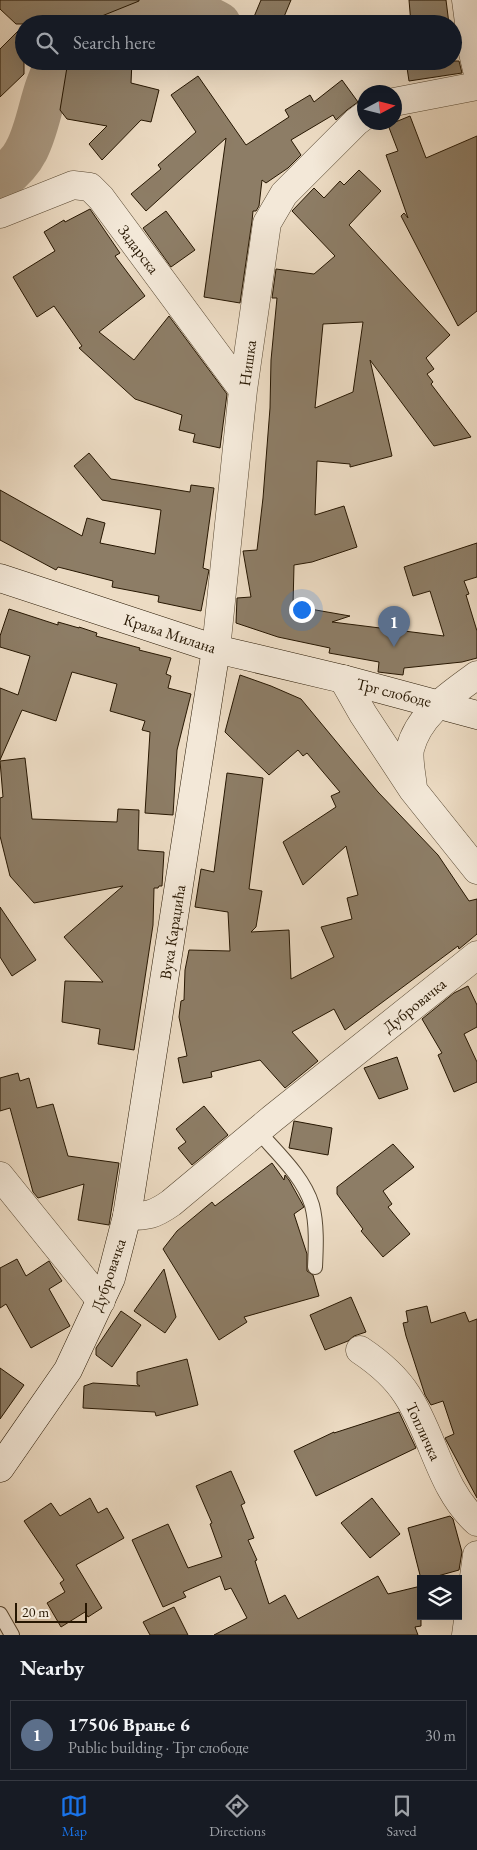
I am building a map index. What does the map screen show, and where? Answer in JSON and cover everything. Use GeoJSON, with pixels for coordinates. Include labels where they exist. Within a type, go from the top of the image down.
{"type":"FeatureCollection","features":[{"type":"Feature","properties":{"kind":"street"},"geometry":{"type":"LineString","coordinates":[[467,8],[475,62]]}},
{"type":"Feature","properties":{"kind":"street"},"geometry":{"type":"LineString","coordinates":[[402,100],[477,86]]}},
{"type":"Feature","properties":{"kind":"street","name":"Нишка"},"geometry":{"type":"LineString","coordinates":[[216,649],[243,390],[267,223],[284,194],[357,123]]}},
{"type":"Feature","properties":{"kind":"street","name":"Задарска"},"geometry":{"type":"LineString","coordinates":[[0,214],[74,185],[90,187],[101,198],[243,390]]}},
{"type":"Feature","properties":{"kind":"street","name":"Краља Милана"},"geometry":{"type":"LineString","coordinates":[[0,578],[216,649],[343,679]]}},
{"type":"Feature","properties":{"kind":"street","name":"Вука Караџића"},"geometry":{"type":"LineString","coordinates":[[127,1216],[216,649]]}},
{"type":"Feature","properties":{"kind":"street","name":"Трг слободе"},"geometry":{"type":"LineString","coordinates":[[343,679],[437,704],[477,675]]}},
{"type":"Feature","properties":{"kind":"street","name":"Трг слободе"},"geometry":{"type":"LineString","coordinates":[[343,679],[363,714],[413,790],[477,870]]}},
{"type":"Feature","properties":{"kind":"street"},"geometry":{"type":"LineString","coordinates":[[413,790],[410,751],[422,723],[437,704],[477,715]]}},
{"type":"Feature","properties":{"kind":"street","name":"Дубровачка"},"geometry":{"type":"LineString","coordinates":[[0,1468],[68,1370],[111,1278],[127,1216],[156,1214],[171,1204],[477,954]]}},
{"type":"Feature","properties":{"kind":"street"},"geometry":{"type":"LineString","coordinates":[[0,1176],[101,1301]]}},
{"type":"Feature","properties":{"kind":"street","name":"Топличка"},"geometry":{"type":"LineString","coordinates":[[360,1350],[378,1362],[393,1376],[407,1394],[418,1414],[447,1482],[464,1510],[477,1522]]}},
{"type":"Feature","properties":{"kind":"street"},"geometry":{"type":"LineString","coordinates":[[466,1635],[477,1555]]}},
{"type":"Feature","properties":{"kind":"lane"},"geometry":{"type":"LineString","coordinates":[[258,1131],[300,1180],[309,1198],[314,1221],[315,1267]]}},
{"type":"Feature","properties":{"kind":"lane"},"geometry":{"type":"LineString","coordinates":[[0,1614],[12,1635]]}},
{"type":"Feature","properties":{"kind":"building"},"geometry":{"type":"Polygon","coordinates":[[[0,0],[139,0],[104,15],[15,15],[15,23],[0,9],[0,0]]]}},
{"type":"Feature","properties":{"kind":"building"},"geometry":{"type":"Polygon","coordinates":[[[261,0],[291,0],[285,15],[255,15],[261,0]]]}},
{"type":"Feature","properties":{"kind":"building"},"geometry":{"type":"Polygon","coordinates":[[[409,0],[446,0],[448,15],[410,15],[409,0]]]}},
{"type":"Feature","properties":{"kind":"building"},"geometry":{"type":"Polygon","coordinates":[[[15,34],[15,70],[24,70],[24,74],[0,97],[0,49],[15,34]]]}},
{"type":"Feature","properties":{"kind":"building"},"geometry":{"type":"Polygon","coordinates":[[[67,70],[132,70],[131,83],[159,90],[151,122],[141,120],[102,160],[89,144],[107,126],[67,119],[60,110],[67,70]]]}},
{"type":"Feature","properties":{"kind":"building"},"geometry":{"type":"Polygon","coordinates":[[[407,70],[461,70],[462,73],[409,81],[407,70]]]}},
{"type":"Feature","properties":{"kind":"building"},"geometry":{"type":"Polygon","coordinates":[[[198,76],[246,145],[289,117],[285,110],[310,95],[314,102],[342,80],[357,101],[357,103],[336,120],[333,115],[291,140],[301,155],[288,168],[266,183],[262,180],[259,206],[256,211],[253,211],[240,303],[204,297],[226,138],[146,211],[131,194],[161,169],[158,165],[196,132],[171,95],[198,76]]]}},
{"type":"Feature","properties":{"kind":"building"},"geometry":{"type":"Polygon","coordinates":[[[410,116],[426,158],[477,136],[477,311],[458,326],[401,216],[404,213],[408,218],[386,155],[398,151],[390,130],[402,130],[402,119],[410,116]]]}},
{"type":"Feature","properties":{"kind":"building"},"geometry":{"type":"Polygon","coordinates":[[[359,170],[381,191],[349,225],[450,335],[426,358],[434,369],[427,374],[433,382],[431,384],[471,437],[434,446],[370,360],[392,456],[350,467],[350,464],[317,461],[315,515],[344,506],[357,547],[312,562],[294,565],[293,606],[350,616],[332,622],[444,636],[430,591],[413,596],[404,567],[477,543],[477,577],[464,581],[469,594],[466,595],[477,631],[477,658],[462,662],[404,668],[403,675],[378,672],[379,662],[329,653],[330,648],[278,637],[236,623],[237,598],[251,597],[243,551],[257,550],[263,498],[270,408],[271,360],[277,298],[272,298],[276,269],[314,274],[335,256],[292,211],[314,188],[324,198],[340,181],[344,185],[359,170]],[[363,322],[323,324],[315,408],[353,392],[363,322]]]}},
{"type":"Feature","properties":{"kind":"building"},"geometry":{"type":"Polygon","coordinates":[[[90,209],[120,253],[115,256],[145,296],[99,332],[134,360],[169,316],[227,394],[220,448],[193,442],[195,434],[179,430],[182,415],[135,399],[79,348],[82,346],[54,306],[37,317],[13,277],[55,251],[44,232],[64,220],[65,222],[90,209]]]}},
{"type":"Feature","properties":{"kind":"building"},"geometry":{"type":"Polygon","coordinates":[[[166,211],[195,250],[171,267],[143,228],[166,211]]]}},
{"type":"Feature","properties":{"kind":"building"},"geometry":{"type":"Polygon","coordinates":[[[89,453],[111,479],[190,492],[191,485],[214,488],[203,568],[209,570],[201,611],[158,602],[159,596],[112,587],[113,581],[58,567],[56,570],[0,540],[0,490],[82,536],[87,518],[105,523],[100,543],[155,554],[161,510],[102,500],[74,466],[89,453]]]}},
{"type":"Feature","properties":{"kind":"building"},"geometry":{"type":"Polygon","coordinates":[[[9,609],[58,625],[58,622],[79,627],[97,633],[96,636],[171,658],[166,674],[171,676],[168,688],[191,694],[177,750],[173,815],[145,813],[150,732],[142,730],[145,721],[110,711],[117,684],[72,672],[56,721],[22,710],[0,760],[0,688],[18,695],[30,656],[0,647],[0,636],[9,609]]]}},
{"type":"Feature","properties":{"kind":"building"},"geometry":{"type":"Polygon","coordinates":[[[240,675],[301,699],[378,792],[438,855],[469,901],[477,899],[477,934],[459,949],[458,946],[345,1030],[334,1009],[292,1032],[318,1061],[285,1088],[260,1060],[211,1072],[212,1077],[183,1083],[178,1058],[187,1056],[179,1017],[181,1001],[184,1000],[185,970],[189,950],[230,951],[228,912],[195,907],[201,869],[214,872],[227,773],[263,778],[249,889],[262,891],[256,927],[251,932],[289,930],[291,979],[334,957],[321,927],[352,919],[347,898],[358,895],[346,846],[303,885],[283,842],[336,807],[331,796],[340,792],[307,753],[303,756],[298,750],[269,775],[225,732],[240,675]]]}},
{"type":"Feature","properties":{"kind":"building"},"geometry":{"type":"Polygon","coordinates":[[[25,758],[32,819],[117,822],[118,809],[139,810],[138,850],[164,852],[162,886],[154,888],[153,925],[134,1050],[98,1044],[100,1029],[62,1022],[65,981],[103,982],[64,937],[123,886],[34,903],[10,876],[0,836],[0,798],[3,797],[0,761],[25,758]]]}},
{"type":"Feature","properties":{"kind":"building"},"geometry":{"type":"Polygon","coordinates":[[[0,907],[36,960],[12,976],[0,957],[0,907]]]}},
{"type":"Feature","properties":{"kind":"building"},"geometry":{"type":"Polygon","coordinates":[[[468,986],[477,1005],[477,1027],[464,1034],[477,1062],[477,1082],[454,1092],[438,1055],[442,1053],[422,1019],[454,993],[468,986]]]}},
{"type":"Feature","properties":{"kind":"building"},"geometry":{"type":"Polygon","coordinates":[[[397,1057],[408,1089],[379,1099],[364,1068],[397,1057]]]}},
{"type":"Feature","properties":{"kind":"building"},"geometry":{"type":"Polygon","coordinates":[[[18,1073],[20,1081],[29,1078],[37,1108],[53,1104],[68,1156],[119,1163],[109,1225],[78,1220],[84,1184],[38,1198],[33,1192],[10,1108],[0,1111],[0,1078],[18,1073]]]}},
{"type":"Feature","properties":{"kind":"building"},"geometry":{"type":"Polygon","coordinates":[[[204,1106],[228,1135],[192,1165],[178,1148],[186,1142],[176,1129],[204,1106]]]}},
{"type":"Feature","properties":{"kind":"building"},"geometry":{"type":"Polygon","coordinates":[[[294,1121],[332,1128],[328,1155],[289,1148],[294,1121]]]}},
{"type":"Feature","properties":{"kind":"building"},"geometry":{"type":"Polygon","coordinates":[[[393,1144],[414,1167],[383,1191],[392,1204],[388,1207],[410,1234],[383,1257],[361,1231],[363,1229],[337,1194],[337,1187],[393,1144]]]}},
{"type":"Feature","properties":{"kind":"building"},"geometry":{"type":"Polygon","coordinates":[[[272,1163],[284,1180],[285,1175],[289,1180],[304,1207],[294,1214],[307,1254],[307,1271],[313,1275],[319,1296],[244,1317],[247,1322],[219,1340],[163,1249],[177,1231],[212,1202],[215,1206],[272,1163]]]}},
{"type":"Feature","properties":{"kind":"building"},"geometry":{"type":"Polygon","coordinates":[[[17,1259],[26,1276],[49,1261],[62,1281],[49,1289],[70,1326],[31,1348],[6,1304],[0,1308],[0,1268],[17,1259]]]}},
{"type":"Feature","properties":{"kind":"building"},"geometry":{"type":"Polygon","coordinates":[[[164,1269],[176,1317],[165,1333],[134,1311],[164,1269]]]}},
{"type":"Feature","properties":{"kind":"building"},"geometry":{"type":"Polygon","coordinates":[[[351,1297],[366,1332],[325,1350],[310,1315],[351,1297]]]}},
{"type":"Feature","properties":{"kind":"building"},"geometry":{"type":"Polygon","coordinates":[[[427,1306],[431,1323],[465,1312],[469,1322],[477,1319],[477,1498],[445,1438],[454,1434],[443,1401],[431,1405],[425,1395],[406,1336],[403,1323],[408,1322],[406,1311],[427,1306]]]}},
{"type":"Feature","properties":{"kind":"building"},"geometry":{"type":"Polygon","coordinates":[[[121,1311],[141,1325],[112,1367],[96,1355],[96,1348],[121,1311]]]}},
{"type":"Feature","properties":{"kind":"building"},"geometry":{"type":"Polygon","coordinates":[[[187,1359],[198,1405],[156,1416],[155,1412],[83,1408],[84,1386],[93,1383],[140,1386],[137,1384],[137,1372],[187,1359]]]}},
{"type":"Feature","properties":{"kind":"building"},"geometry":{"type":"Polygon","coordinates":[[[0,1368],[24,1385],[0,1419],[0,1368]]]}},
{"type":"Feature","properties":{"kind":"building"},"geometry":{"type":"Polygon","coordinates":[[[399,1412],[416,1448],[316,1496],[294,1451],[334,1432],[399,1412]]]}},
{"type":"Feature","properties":{"kind":"building"},"geometry":{"type":"Polygon","coordinates":[[[231,1471],[245,1503],[241,1505],[254,1538],[248,1540],[257,1560],[255,1561],[269,1604],[285,1595],[298,1619],[378,1576],[388,1594],[417,1587],[417,1620],[421,1620],[421,1626],[415,1627],[418,1635],[214,1635],[247,1618],[231,1588],[225,1590],[220,1576],[183,1592],[186,1597],[163,1607],[132,1540],[168,1524],[188,1568],[222,1557],[210,1524],[212,1523],[196,1486],[231,1471]]]}},
{"type":"Feature","properties":{"kind":"building"},"geometry":{"type":"Polygon","coordinates":[[[90,1498],[98,1513],[107,1508],[124,1538],[76,1565],[102,1608],[88,1617],[85,1612],[61,1627],[47,1603],[65,1592],[60,1583],[64,1580],[24,1521],[51,1503],[60,1516],[90,1498]]]}},
{"type":"Feature","properties":{"kind":"building"},"geometry":{"type":"Polygon","coordinates":[[[372,1498],[400,1534],[370,1558],[341,1523],[372,1498]]]}},
{"type":"Feature","properties":{"kind":"building"},"geometry":{"type":"Polygon","coordinates":[[[450,1516],[453,1519],[462,1552],[459,1570],[441,1575],[420,1575],[408,1528],[450,1516]]]}},
{"type":"Feature","properties":{"kind":"building"},"geometry":{"type":"Polygon","coordinates":[[[174,1607],[188,1635],[150,1635],[143,1622],[174,1607]]]}},
{"type":"Feature","properties":{"kind":"waterway"},"geometry":{"type":"LineString","coordinates":[[146,15],[168,12],[197,15]]}},
{"type":"Feature","properties":{"kind":"waterway"},"geometry":{"type":"LineString","coordinates":[[0,180],[14,167],[26,151],[55,70]]}},
{"type":"Feature","properties":{"kind":"place","name":"17506 Врање 6"},"geometry":{"type":"Point","coordinates":[394,647]}}]}
